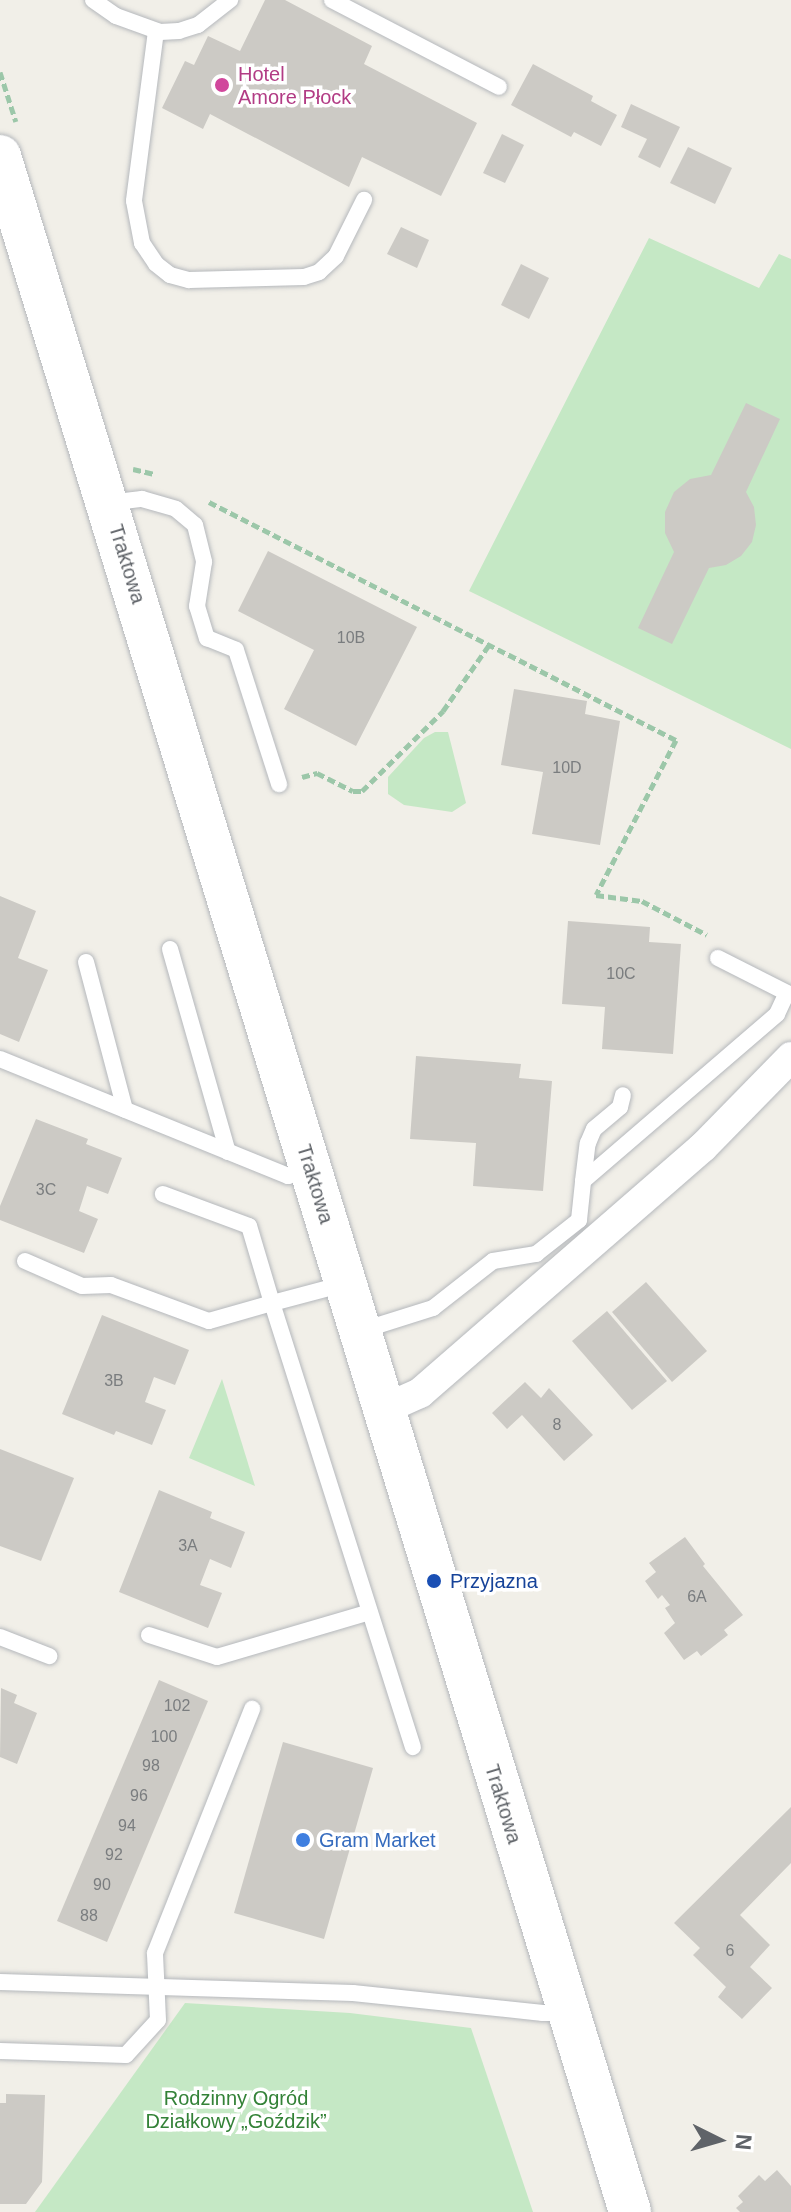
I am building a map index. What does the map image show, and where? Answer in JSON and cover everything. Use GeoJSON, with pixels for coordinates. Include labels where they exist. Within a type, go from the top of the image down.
{"type":"FeatureCollection","features":[{"type":"Feature","properties":{"kind":"main road","name":"Traktowa"},"geometry":{"type":"LineString","coordinates":[[0,156],[630,2212]]}},
{"type":"Feature","properties":{"kind":"street"},"geometry":{"type":"LineString","coordinates":[[382,1410],[420,1393],[703,1147],[791,1057]]}},
{"type":"Feature","properties":{"kind":"lane"},"geometry":{"type":"LineString","coordinates":[[93,0],[116,16],[156,31],[179,31],[198,25],[230,0]]}},
{"type":"Feature","properties":{"kind":"lane"},"geometry":{"type":"LineString","coordinates":[[332,0],[499,87]]}},
{"type":"Feature","properties":{"kind":"lane"},"geometry":{"type":"LineString","coordinates":[[156,31],[134,201],[142,243],[156,264],[170,275],[189,280],[304,277],[319,272],[336,256],[364,200]]}},
{"type":"Feature","properties":{"kind":"lane"},"geometry":{"type":"LineString","coordinates":[[108,503],[142,499],[176,509],[195,525],[204,562],[197,606],[207,638],[236,650],[279,784]]}},
{"type":"Feature","properties":{"kind":"lane"},"geometry":{"type":"LineString","coordinates":[[170,949],[228,1152]]}},
{"type":"Feature","properties":{"kind":"lane"},"geometry":{"type":"LineString","coordinates":[[583,1181],[777,1014],[789,994],[718,958]]}},
{"type":"Feature","properties":{"kind":"lane"},"geometry":{"type":"LineString","coordinates":[[86,962],[125,1110]]}},
{"type":"Feature","properties":{"kind":"lane"},"geometry":{"type":"LineString","coordinates":[[0,1059],[288,1176],[310,1169]]}},
{"type":"Feature","properties":{"kind":"lane"},"geometry":{"type":"LineString","coordinates":[[359,1331],[433,1308],[493,1261],[536,1254],[579,1220],[588,1143],[594,1129],[620,1107],[623,1095]]}},
{"type":"Feature","properties":{"kind":"lane"},"geometry":{"type":"LineString","coordinates":[[163,1194],[249,1226],[413,1747]]}},
{"type":"Feature","properties":{"kind":"lane"},"geometry":{"type":"LineString","coordinates":[[25,1261],[82,1286],[111,1285],[209,1321],[344,1284]]}},
{"type":"Feature","properties":{"kind":"lane"},"geometry":{"type":"LineString","coordinates":[[149,1635],[217,1657],[370,1612]]}},
{"type":"Feature","properties":{"kind":"lane"},"geometry":{"type":"LineString","coordinates":[[0,1637],[49,1656]]}},
{"type":"Feature","properties":{"kind":"lane"},"geometry":{"type":"LineString","coordinates":[[0,2051],[126,2055],[158,2020],[155,1953],[252,1709]]}},
{"type":"Feature","properties":{"kind":"lane"},"geometry":{"type":"LineString","coordinates":[[0,1982],[353,1993],[543,2013],[568,2012]]}},
{"type":"Feature","properties":{"kind":"path"},"geometry":{"type":"LineString","coordinates":[[132,469],[147,470],[161,477]]}},
{"type":"Feature","properties":{"kind":"path"},"geometry":{"type":"LineString","coordinates":[[202,498],[676,740],[596,895],[642,901],[710,936]]}},
{"type":"Feature","properties":{"kind":"path"},"geometry":{"type":"LineString","coordinates":[[279,784],[317,773],[353,791],[362,791],[443,711],[489,645]]}},
{"type":"Feature","properties":{"kind":"green space"},"geometry":{"type":"Polygon","coordinates":[[[649,238],[759,288],[779,254],[791,259],[791,749],[469,591],[649,238]]]}},
{"type":"Feature","properties":{"kind":"green space"},"geometry":{"type":"Polygon","coordinates":[[[435,732],[448,732],[466,803],[452,812],[404,805],[388,794],[388,777],[424,738],[435,732]]]}},
{"type":"Feature","properties":{"kind":"green space"},"geometry":{"type":"Polygon","coordinates":[[[222,1379],[255,1486],[189,1458],[222,1379]]]}},
{"type":"Feature","properties":{"kind":"green space","name":"Rodzinny Ogród Działkowy „Goździk”"},"geometry":{"type":"Polygon","coordinates":[[[185,2003],[350,2013],[471,2028],[533,2212],[35,2212],[185,2003]]]}},
{"type":"Feature","properties":{"kind":"building"},"geometry":{"type":"Polygon","coordinates":[[[265,0],[285,0],[372,46],[364,64],[477,123],[441,196],[362,157],[349,187],[210,114],[203,129],[162,108],[185,61],[194,65],[208,36],[240,51],[265,0]]]}},
{"type":"Feature","properties":{"kind":"building"},"geometry":{"type":"Polygon","coordinates":[[[533,64],[593,96],[591,101],[617,115],[601,146],[574,132],[571,137],[511,105],[533,64]]]}},
{"type":"Feature","properties":{"kind":"building"},"geometry":{"type":"Polygon","coordinates":[[[631,104],[680,127],[660,168],[638,157],[647,139],[621,127],[631,104]]]}},
{"type":"Feature","properties":{"kind":"building"},"geometry":{"type":"Polygon","coordinates":[[[502,134],[524,145],[505,183],[483,173],[502,134]]]}},
{"type":"Feature","properties":{"kind":"building"},"geometry":{"type":"Polygon","coordinates":[[[688,147],[732,168],[715,204],[670,183],[688,147]]]}},
{"type":"Feature","properties":{"kind":"building"},"geometry":{"type":"Polygon","coordinates":[[[401,227],[429,240],[417,268],[387,254],[401,227]]]}},
{"type":"Feature","properties":{"kind":"building"},"geometry":{"type":"Polygon","coordinates":[[[521,264],[549,278],[529,319],[501,305],[521,264]]]}},
{"type":"Feature","properties":{"kind":"building"},"geometry":{"type":"Polygon","coordinates":[[[746,403],[780,419],[746,492],[754,507],[756,525],[752,542],[741,556],[726,565],[709,568],[672,644],[638,628],[674,552],[665,533],[665,512],[674,492],[690,479],[711,475],[746,403]]]}},
{"type":"Feature","properties":{"kind":"building"},"geometry":{"type":"Polygon","coordinates":[[[268,551],[417,627],[356,746],[284,709],[314,650],[238,611],[268,551]]]}},
{"type":"Feature","properties":{"kind":"building"},"geometry":{"type":"Polygon","coordinates":[[[514,689],[587,701],[585,714],[620,721],[600,845],[532,834],[543,772],[501,765],[514,689]]]}},
{"type":"Feature","properties":{"kind":"building"},"geometry":{"type":"Polygon","coordinates":[[[0,896],[36,911],[18,958],[48,970],[19,1042],[0,1034],[0,896]]]}},
{"type":"Feature","properties":{"kind":"building"},"geometry":{"type":"Polygon","coordinates":[[[568,921],[650,927],[649,942],[681,944],[673,1054],[602,1049],[605,1007],[562,1004],[568,921]]]}},
{"type":"Feature","properties":{"kind":"building"},"geometry":{"type":"Polygon","coordinates":[[[416,1056],[521,1064],[519,1078],[552,1081],[543,1191],[473,1186],[476,1143],[410,1139],[416,1056]]]}},
{"type":"Feature","properties":{"kind":"building"},"geometry":{"type":"Polygon","coordinates":[[[36,1119],[88,1139],[86,1144],[122,1158],[108,1194],[87,1186],[79,1211],[98,1219],[84,1253],[0,1220],[0,1206],[36,1119]]]}},
{"type":"Feature","properties":{"kind":"building"},"geometry":{"type":"Polygon","coordinates":[[[646,1282],[707,1351],[672,1382],[612,1312],[646,1282]]]}},
{"type":"Feature","properties":{"kind":"building"},"geometry":{"type":"Polygon","coordinates":[[[607,1311],[667,1381],[632,1410],[572,1341],[607,1311]]]}},
{"type":"Feature","properties":{"kind":"building"},"geometry":{"type":"Polygon","coordinates":[[[102,1315],[189,1350],[175,1385],[154,1377],[145,1402],[166,1410],[152,1445],[116,1431],[114,1435],[62,1414],[102,1315]]]}},
{"type":"Feature","properties":{"kind":"building"},"geometry":{"type":"Polygon","coordinates":[[[525,1382],[541,1398],[549,1388],[593,1435],[564,1461],[522,1415],[507,1429],[492,1413],[525,1382]]]}},
{"type":"Feature","properties":{"kind":"building"},"geometry":{"type":"Polygon","coordinates":[[[0,1449],[74,1478],[41,1561],[0,1546],[0,1449]]]}},
{"type":"Feature","properties":{"kind":"building"},"geometry":{"type":"Polygon","coordinates":[[[159,1490],[212,1512],[210,1518],[245,1532],[231,1568],[210,1559],[200,1585],[222,1593],[208,1628],[119,1592],[159,1490]]]}},
{"type":"Feature","properties":{"kind":"building"},"geometry":{"type":"Polygon","coordinates":[[[685,1537],[705,1564],[703,1566],[743,1615],[724,1630],[728,1635],[701,1656],[697,1651],[684,1660],[664,1633],[675,1623],[665,1608],[670,1605],[662,1595],[658,1599],[645,1581],[656,1572],[649,1563],[685,1537]]]}},
{"type":"Feature","properties":{"kind":"building"},"geometry":{"type":"Polygon","coordinates":[[[159,1680],[208,1701],[107,1942],[57,1921],[159,1680]]]}},
{"type":"Feature","properties":{"kind":"building"},"geometry":{"type":"Polygon","coordinates":[[[1,1688],[17,1695],[14,1703],[37,1713],[17,1764],[0,1757],[1,1688]]]}},
{"type":"Feature","properties":{"kind":"building","name":"Gram Market"},"geometry":{"type":"Polygon","coordinates":[[[283,1742],[373,1768],[324,1939],[234,1913],[283,1742]]]}},
{"type":"Feature","properties":{"kind":"building"},"geometry":{"type":"Polygon","coordinates":[[[791,1807],[791,1863],[740,1915],[770,1945],[750,1967],[772,1988],[742,2019],[718,1997],[726,1987],[693,1955],[700,1948],[674,1923],[791,1807]]]}},
{"type":"Feature","properties":{"kind":"building"},"geometry":{"type":"Polygon","coordinates":[[[6,2094],[45,2095],[42,2182],[26,2204],[0,2204],[0,2103],[6,2103],[6,2094]]]}},
{"type":"Feature","properties":{"kind":"building"},"geometry":{"type":"Polygon","coordinates":[[[777,2170],[791,2186],[791,2212],[740,2212],[736,2208],[743,2202],[738,2196],[759,2175],[765,2181],[777,2170]]]}},
{"type":"Feature","properties":{"kind":"place","name":"Hotel Amore Płock"},"geometry":{"type":"Point","coordinates":[222,85]}},
{"type":"Feature","properties":{"kind":"place","name":"Przyjazna"},"geometry":{"type":"Point","coordinates":[434,1581]}},
{"type":"Feature","properties":{"kind":"place","name":"Gram Market"},"geometry":{"type":"Point","coordinates":[303,1840]}}]}
